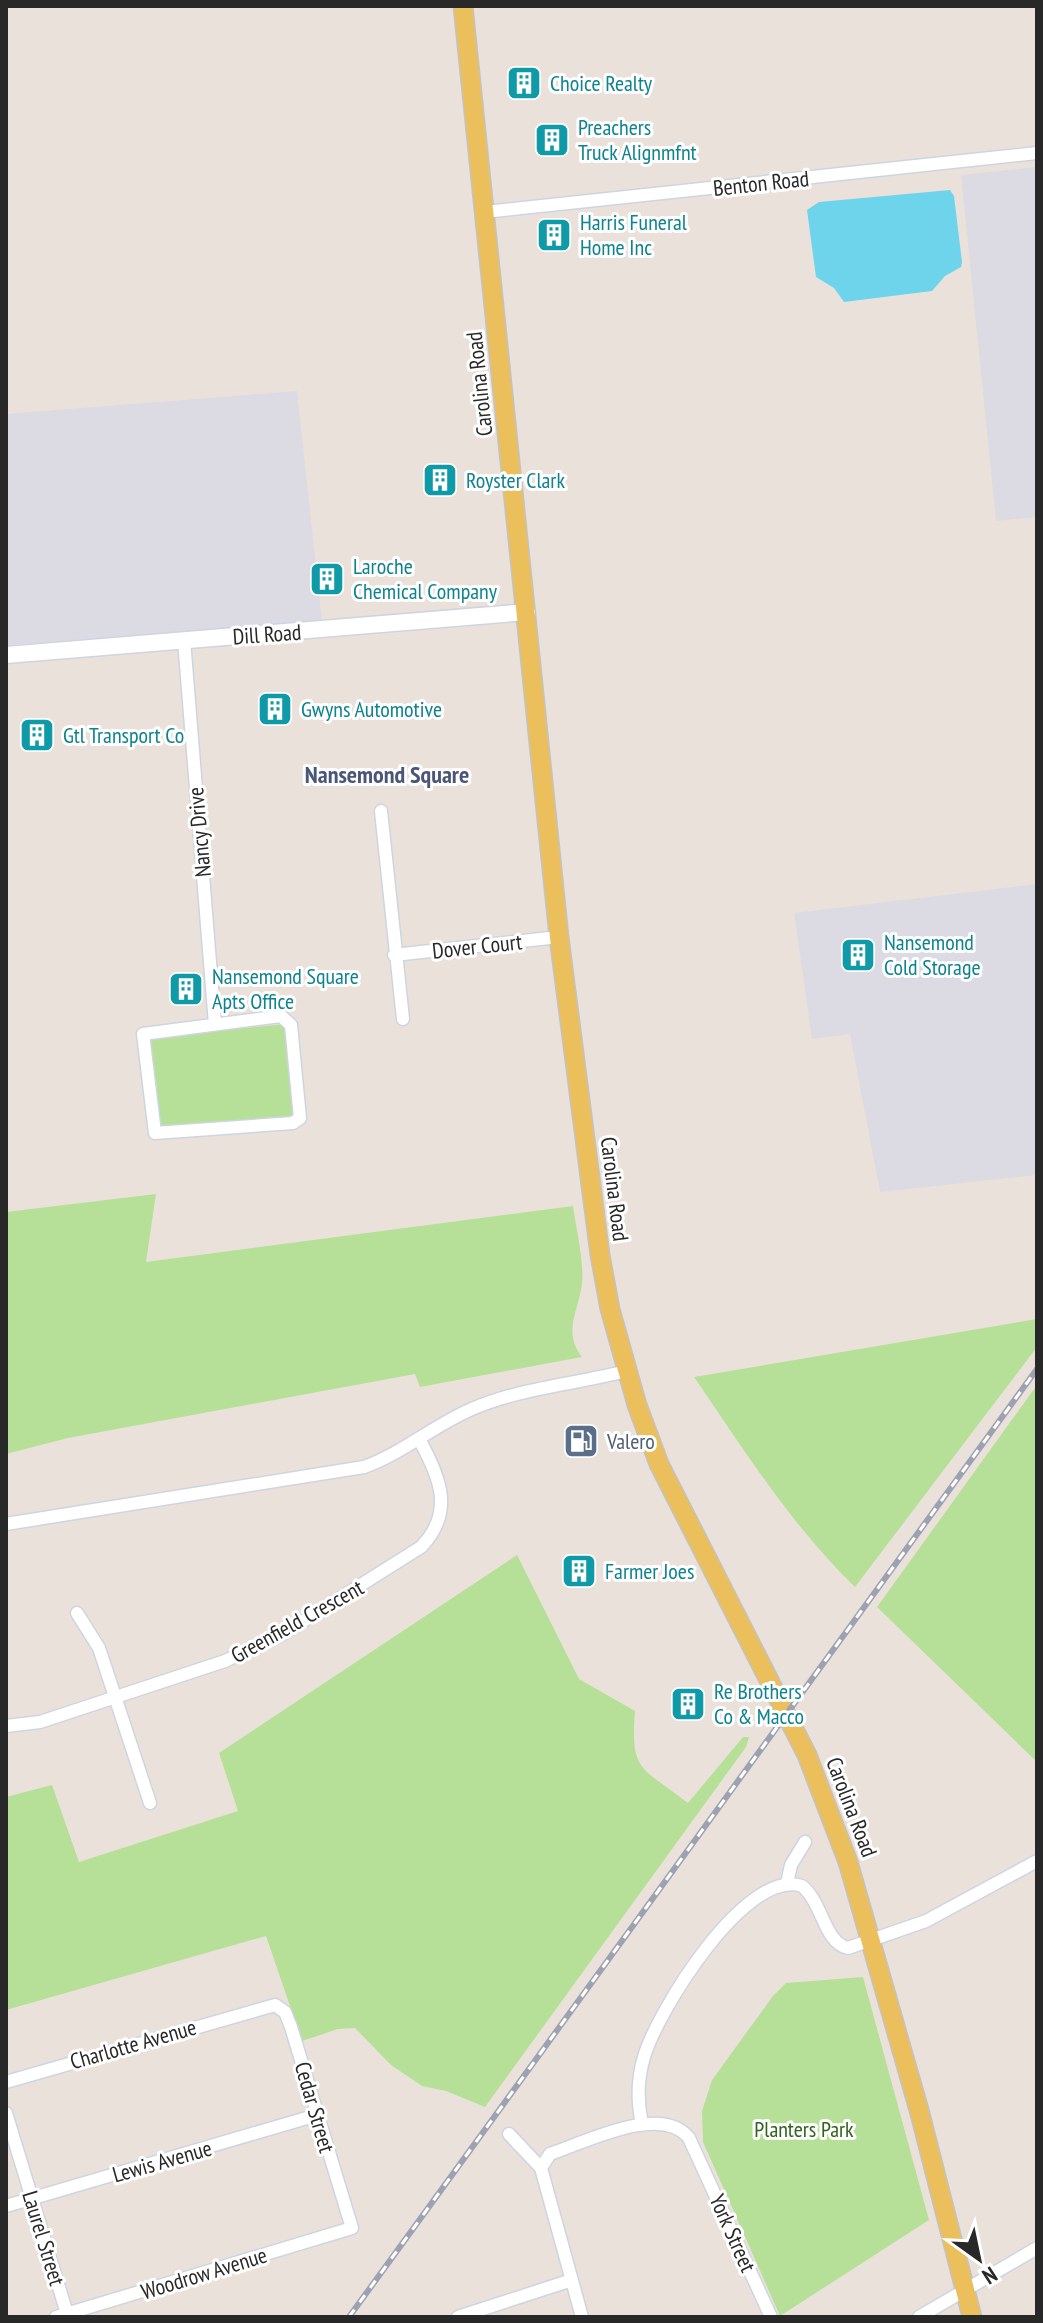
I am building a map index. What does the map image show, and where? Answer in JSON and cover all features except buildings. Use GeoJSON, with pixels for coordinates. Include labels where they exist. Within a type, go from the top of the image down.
{"type":"FeatureCollection","features":[{"type":"Feature","properties":{"kind":"main road","name":"Carolina Road"},"geometry":{"type":"LineString","coordinates":[[463,6],[559,937],[600,1255],[626,1371],[676,1502],[807,1755],[848,1862],[972,2317]]}},
{"type":"Feature","properties":{"kind":"street","name":"Benton Road"},"geometry":{"type":"LineString","coordinates":[[485,212],[1037,153]]}},
{"type":"Feature","properties":{"kind":"street","name":"Dill Road"},"geometry":{"type":"LineString","coordinates":[[6,655],[527,612]]}},
{"type":"Feature","properties":{"kind":"street","name":"Nancy Drive"},"geometry":{"type":"LineString","coordinates":[[184,640],[215,1024]]}},
{"type":"Feature","properties":{"kind":"street"},"geometry":{"type":"LineString","coordinates":[[381,811],[403,1019]]}},
{"type":"Feature","properties":{"kind":"street","name":"Dover Court"},"geometry":{"type":"LineString","coordinates":[[394,955],[559,937]]}},
{"type":"Feature","properties":{"kind":"street"},"geometry":{"type":"LineString","coordinates":[[281,1016],[287,1019],[291,1025],[300,1118],[293,1123],[155,1133],[143,1034],[215,1024],[281,1016]]}},
{"type":"Feature","properties":{"kind":"street"},"geometry":{"type":"LineString","coordinates":[[6,1524],[343,1472],[385,1460],[450,1420],[497,1399],[626,1371]]}},
{"type":"Feature","properties":{"kind":"street","name":"Greenfield Crescent"},"geometry":{"type":"LineString","coordinates":[[6,1726],[40,1722],[116,1699],[258,1647],[421,1547],[435,1530],[443,1506],[440,1483],[419,1439]]}},
{"type":"Feature","properties":{"kind":"street"},"geometry":{"type":"LineString","coordinates":[[77,1613],[96,1642],[150,1803]]}},
{"type":"Feature","properties":{"kind":"street"},"geometry":{"type":"LineString","coordinates":[[787,1883],[791,1865],[805,1842]]}},
{"type":"Feature","properties":{"kind":"street"},"geometry":{"type":"LineString","coordinates":[[541,2168],[550,2154],[642,2124],[638,2099],[641,2068],[653,2032],[674,1992],[735,1917],[759,1896],[787,1883],[802,1886],[810,1893],[837,1945],[848,1948],[926,1921],[1037,1861]]}},
{"type":"Feature","properties":{"kind":"street","name":"Cedar Street"},"geometry":{"type":"LineString","coordinates":[[261,2006],[275,2005],[285,2012],[352,2228]]}},
{"type":"Feature","properties":{"kind":"street","name":"Charlotte Avenue"},"geometry":{"type":"LineString","coordinates":[[6,2082],[261,2006]]}},
{"type":"Feature","properties":{"kind":"street","name":"Laurel Street"},"geometry":{"type":"LineString","coordinates":[[6,2113],[64,2316]]}},
{"type":"Feature","properties":{"kind":"street","name":"Lewis Avenue"},"geometry":{"type":"LineString","coordinates":[[6,2206],[317,2115]]}},
{"type":"Feature","properties":{"kind":"street","name":"York Street"},"geometry":{"type":"LineString","coordinates":[[642,2124],[653,2121],[676,2125],[689,2138],[771,2317]]}},
{"type":"Feature","properties":{"kind":"street"},"geometry":{"type":"LineString","coordinates":[[509,2134],[541,2168],[582,2317]]}},
{"type":"Feature","properties":{"kind":"street","name":"Woodrow Avenue"},"geometry":{"type":"LineString","coordinates":[[64,2316],[352,2228]]}},
{"type":"Feature","properties":{"kind":"street"},"geometry":{"type":"LineString","coordinates":[[919,2317],[1037,2248]]}},
{"type":"Feature","properties":{"kind":"street"},"geometry":{"type":"LineString","coordinates":[[458,2317],[572,2280]]}},
{"type":"Feature","properties":{"kind":"shaded area"},"geometry":{"type":"Polygon","coordinates":[[[1037,167],[1037,517],[996,521],[961,175],[1037,167]]]}},
{"type":"Feature","properties":{"kind":"shaded area"},"geometry":{"type":"Polygon","coordinates":[[[297,391],[322,622],[6,645],[6,414],[297,391]]]}},
{"type":"Feature","properties":{"kind":"shaded area"},"geometry":{"type":"Polygon","coordinates":[[[1037,884],[1037,1175],[880,1192],[850,1034],[812,1039],[794,913],[1037,884]]]}},
{"type":"Feature","properties":{"kind":"green space"},"geometry":{"type":"Polygon","coordinates":[[[286,1024],[294,1117],[158,1130],[149,1037],[286,1024]]]}},
{"type":"Feature","properties":{"kind":"green space"},"geometry":{"type":"Polygon","coordinates":[[[156,1194],[146,1262],[573,1206],[582,1282],[572,1332],[582,1357],[420,1387],[415,1374],[68,1438],[6,1454],[6,1212],[156,1194]]]}},
{"type":"Feature","properties":{"kind":"green space"},"geometry":{"type":"Polygon","coordinates":[[[1037,1319],[1037,1347],[855,1587],[789,1513],[694,1377],[1037,1319]]]}},
{"type":"Feature","properties":{"kind":"green space"},"geometry":{"type":"Polygon","coordinates":[[[1037,1385],[1037,1762],[877,1607],[1037,1385]]]}},
{"type":"Feature","properties":{"kind":"green space"},"geometry":{"type":"Polygon","coordinates":[[[517,1555],[579,1679],[635,1711],[637,1758],[650,1774],[688,1803],[743,1737],[749,1737],[746,1747],[485,2107],[446,2091],[422,2086],[391,2065],[355,2028],[338,2029],[302,2041],[266,1936],[6,2010],[6,1797],[52,1785],[79,1862],[238,1811],[219,1753],[517,1555]]]}},
{"type":"Feature","properties":{"kind":"green space","name":"Planters Park"},"geometry":{"type":"Polygon","coordinates":[[[863,1977],[929,2220],[780,2316],[703,2142],[702,2111],[712,2080],[773,1996],[786,1983],[863,1977]]]}},
{"type":"Feature","properties":{"kind":"water"},"geometry":{"type":"Polygon","coordinates":[[[950,190],[954,196],[962,262],[961,267],[945,276],[932,291],[844,302],[834,288],[816,277],[807,210],[819,202],[950,190]]]}},
{"type":"Feature","properties":{"kind":"railway"},"geometry":{"type":"LineString","coordinates":[[349,2317],[1037,1369]]}},
{"type":"Feature","properties":{"kind":"place","name":"Choice Realty"},"geometry":{"type":"Point","coordinates":[524,83]}},
{"type":"Feature","properties":{"kind":"place","name":"Preachers Truck Alignmfnt"},"geometry":{"type":"Point","coordinates":[552,140]}},
{"type":"Feature","properties":{"kind":"place","name":"Harris Funeral Home Inc"},"geometry":{"type":"Point","coordinates":[554,235]}},
{"type":"Feature","properties":{"kind":"place","name":"Royster Clark"},"geometry":{"type":"Point","coordinates":[440,480]}},
{"type":"Feature","properties":{"kind":"place","name":"Laroche Chemical Company"},"geometry":{"type":"Point","coordinates":[327,579]}},
{"type":"Feature","properties":{"kind":"place","name":"Gwyns Automotive"},"geometry":{"type":"Point","coordinates":[275,709]}},
{"type":"Feature","properties":{"kind":"place","name":"Gtl Transport Co"},"geometry":{"type":"Point","coordinates":[37,735]}},
{"type":"Feature","properties":{"kind":"place","name":"Nansemond Cold Storage"},"geometry":{"type":"Point","coordinates":[858,955]}},
{"type":"Feature","properties":{"kind":"place","name":"Nansemond Square Apts Office"},"geometry":{"type":"Point","coordinates":[186,989]}},
{"type":"Feature","properties":{"kind":"place","name":"Valero"},"geometry":{"type":"Point","coordinates":[581,1441]}},
{"type":"Feature","properties":{"kind":"place","name":"Farmer Joes"},"geometry":{"type":"Point","coordinates":[579,1571]}},
{"type":"Feature","properties":{"kind":"place","name":"Re Brothers Co & Macco"},"geometry":{"type":"Point","coordinates":[688,1704]}},
{"type":"Feature","properties":{"kind":"district","name":"Nansemond Square"},"geometry":{"type":"Point","coordinates":[387,775]}}]}
